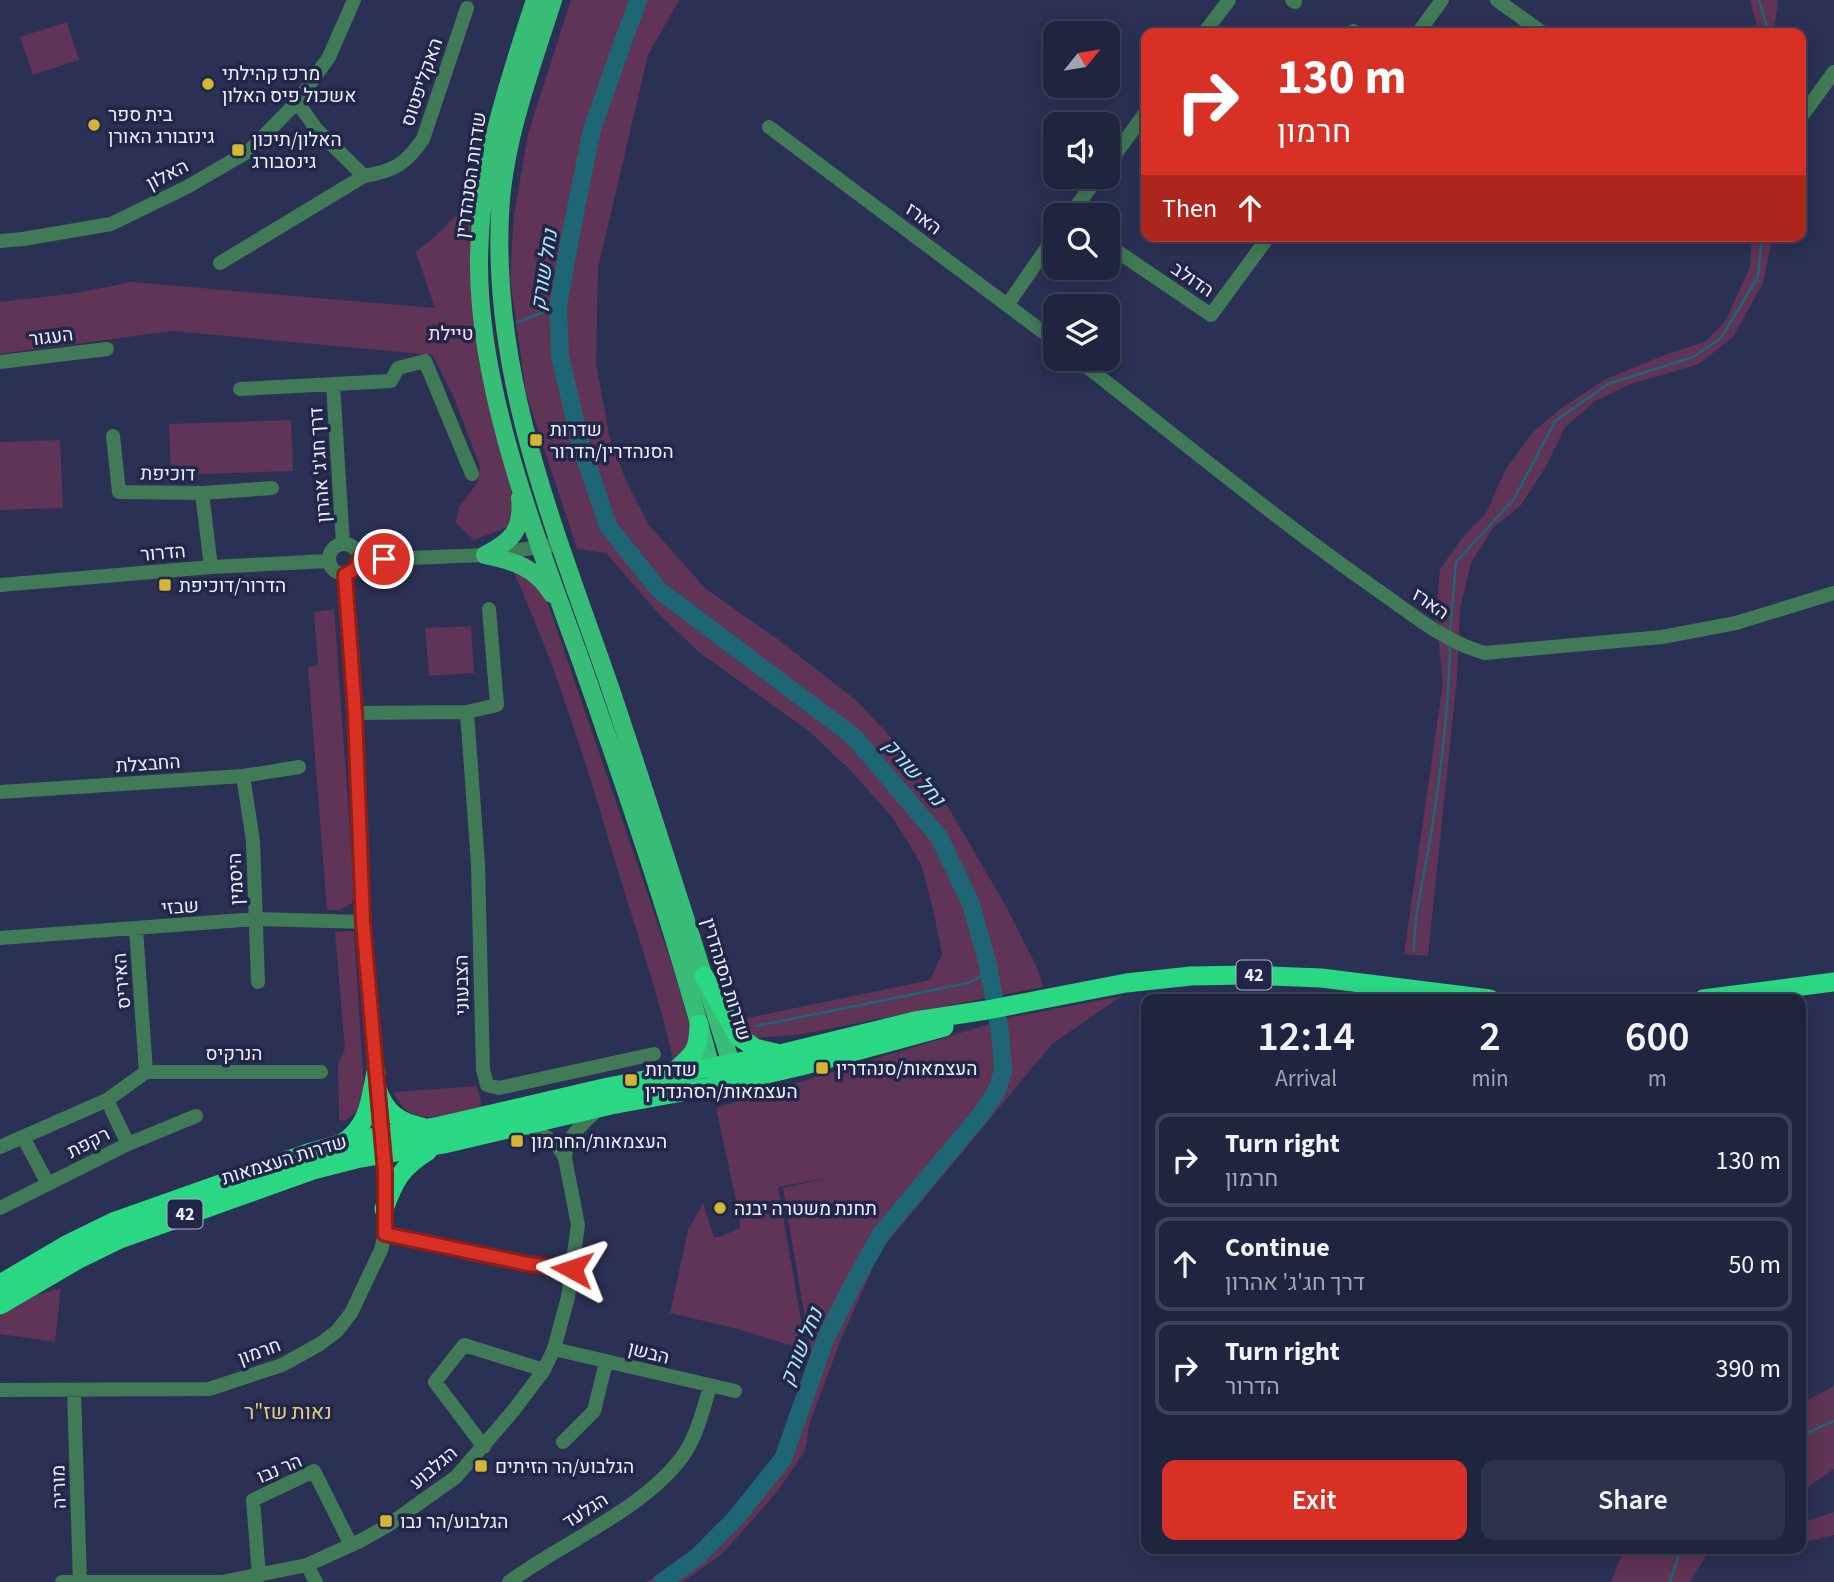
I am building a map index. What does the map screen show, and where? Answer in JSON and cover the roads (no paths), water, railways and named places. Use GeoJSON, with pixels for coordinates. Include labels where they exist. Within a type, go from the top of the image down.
{"type":"FeatureCollection","features":[{"type":"Feature","properties":{"kind":"highway"},"geometry":{"type":"LineString","coordinates":[[704,976],[738,1036],[755,1048],[780,1054]]}},
{"type":"Feature","properties":{"kind":"highway","name":"42"},"geometry":{"type":"LineString","coordinates":[[711,1068],[915,1021],[1126,983],[1191,976],[1321,978],[1450,994]]}},
{"type":"Feature","properties":{"kind":"highway"},"geometry":{"type":"LineString","coordinates":[[1742,994],[1834,982]]}},
{"type":"Feature","properties":{"kind":"highway","name":"42"},"geometry":{"type":"LineString","coordinates":[[723,1084],[932,1031],[987,1010]]}},
{"type":"Feature","properties":{"kind":"highway"},"geometry":{"type":"LineString","coordinates":[[668,1077],[695,1052],[699,1044],[699,1024]]}},
{"type":"Feature","properties":{"kind":"highway","name":"שדרות העצמאות"},"geometry":{"type":"LineString","coordinates":[[0,1305],[77,1259],[141,1230],[313,1170],[356,1159],[427,1128],[608,1087],[711,1068]]}},
{"type":"Feature","properties":{"kind":"highway"},"geometry":{"type":"LineString","coordinates":[[376,1081],[383,1104],[389,1112],[405,1123],[427,1128]]}},
{"type":"Feature","properties":{"kind":"highway"},"geometry":{"type":"LineString","coordinates":[[340,1144],[356,1133],[368,1113],[376,1081]]}},
{"type":"Feature","properties":{"kind":"highway","name":"שדרות העצמאות"},"geometry":{"type":"LineString","coordinates":[[0,1284],[68,1244],[135,1213],[340,1144],[382,1146],[451,1142],[598,1108],[723,1084]]}},
{"type":"Feature","properties":{"kind":"highway"},"geometry":{"type":"LineString","coordinates":[[384,1209],[398,1175],[406,1166],[430,1149],[451,1142]]}},
{"type":"Feature","properties":{"kind":"main road","name":"שדרות הסנהדרין"},"geometry":{"type":"LineString","coordinates":[[535,0],[497,119],[481,220],[479,262],[486,349],[499,411],[540,547],[668,918],[711,1068],[723,1084]]}},
{"type":"Feature","properties":{"kind":"main road","name":"שדרות הסנהדרין"},"geometry":{"type":"LineString","coordinates":[[553,0],[505,168],[499,256],[508,358],[517,403],[559,544],[611,692],[731,1063],[723,1084]]}},
{"type":"Feature","properties":{"kind":"main road"},"geometry":{"type":"LineString","coordinates":[[485,555],[510,539],[519,524],[521,514],[516,470]]}},
{"type":"Feature","properties":{"kind":"main road"},"geometry":{"type":"LineString","coordinates":[[485,555],[513,561],[533,572],[549,589],[566,620]]}},
{"type":"Feature","properties":{"kind":"street","name":"האלון"},"geometry":{"type":"LineString","coordinates":[[0,241],[111,224],[187,187],[249,151],[297,102],[329,57],[354,0]]}},
{"type":"Feature","properties":{"kind":"street"},"geometry":{"type":"LineString","coordinates":[[1208,28],[1229,0]]}},
{"type":"Feature","properties":{"kind":"street"},"geometry":{"type":"LineString","coordinates":[[1422,28],[1442,0]]}},
{"type":"Feature","properties":{"kind":"street"},"geometry":{"type":"LineString","coordinates":[[1497,0],[1536,28]]}},
{"type":"Feature","properties":{"kind":"street","name":"האקליפטוס"},"geometry":{"type":"LineString","coordinates":[[220,263],[364,176],[398,167],[410,158],[423,139],[467,8]]}},
{"type":"Feature","properties":{"kind":"street"},"geometry":{"type":"LineString","coordinates":[[1806,110],[1834,72]]}},
{"type":"Feature","properties":{"kind":"street"},"geometry":{"type":"LineString","coordinates":[[297,102],[317,130],[364,176]]}},
{"type":"Feature","properties":{"kind":"street"},"geometry":{"type":"LineString","coordinates":[[1120,148],[1141,119]]}},
{"type":"Feature","properties":{"kind":"street","name":"הארז"},"geometry":{"type":"LineString","coordinates":[[769,127],[1043,332]]}},
{"type":"Feature","properties":{"kind":"street"},"geometry":{"type":"LineString","coordinates":[[1134,129],[1141,134]]}},
{"type":"Feature","properties":{"kind":"street","name":"הדולב"},"geometry":{"type":"LineString","coordinates":[[1120,253],[1211,315],[1262,242]]}},
{"type":"Feature","properties":{"kind":"street"},"geometry":{"type":"LineString","coordinates":[[1008,304],[1043,253]]}},
{"type":"Feature","properties":{"kind":"street","name":"העגור"},"geometry":{"type":"LineString","coordinates":[[0,362],[107,349]]}},
{"type":"Feature","properties":{"kind":"street"},"geometry":{"type":"LineString","coordinates":[[240,389],[391,381],[398,368],[425,361],[472,474]]}},
{"type":"Feature","properties":{"kind":"street","name":"הארז"},"geometry":{"type":"LineString","coordinates":[[1092,371],[1337,561],[1441,634],[1485,653],[1662,636],[1737,623],[1834,593]]}},
{"type":"Feature","properties":{"kind":"street","name":"דרך חג'ג' אהרון"},"geometry":{"type":"LineString","coordinates":[[333,384],[343,544]]}},
{"type":"Feature","properties":{"kind":"street","name":"דוכיפת"},"geometry":{"type":"LineString","coordinates":[[113,436],[119,492],[202,493],[272,488]]}},
{"type":"Feature","properties":{"kind":"street"},"geometry":{"type":"LineString","coordinates":[[202,493],[211,567]]}},
{"type":"Feature","properties":{"kind":"street"},"geometry":{"type":"LineString","coordinates":[[343,544],[355,548],[359,560],[357,568],[345,575],[336,572],[329,561],[332,550],[343,544]]}},
{"type":"Feature","properties":{"kind":"street"},"geometry":{"type":"LineString","coordinates":[[359,560],[485,555],[559,544]]}},
{"type":"Feature","properties":{"kind":"street","name":"הדרור"},"geometry":{"type":"LineString","coordinates":[[0,585],[211,567],[329,561]]}},
{"type":"Feature","properties":{"kind":"street"},"geometry":{"type":"LineString","coordinates":[[345,575],[355,713],[363,922],[382,1146]]}},
{"type":"Feature","properties":{"kind":"street"},"geometry":{"type":"LineString","coordinates":[[355,713],[467,712],[497,705],[489,609]]}},
{"type":"Feature","properties":{"kind":"street","name":"הצבעוני"},"geometry":{"type":"LineString","coordinates":[[467,712],[478,864],[483,1070],[488,1085],[499,1088],[654,1054]]}},
{"type":"Feature","properties":{"kind":"street","name":"החבצלת"},"geometry":{"type":"LineString","coordinates":[[0,792],[243,775],[299,767]]}},
{"type":"Feature","properties":{"kind":"street","name":"היסמין"},"geometry":{"type":"LineString","coordinates":[[243,775],[253,841],[258,982]]}},
{"type":"Feature","properties":{"kind":"street","name":"שבזי"},"geometry":{"type":"LineString","coordinates":[[0,938],[257,919],[363,922]]}},
{"type":"Feature","properties":{"kind":"street","name":"האיריס"},"geometry":{"type":"LineString","coordinates":[[136,929],[146,1072]]}},
{"type":"Feature","properties":{"kind":"street"},"geometry":{"type":"LineString","coordinates":[[0,1147],[107,1100],[146,1072]]}},
{"type":"Feature","properties":{"kind":"street","name":"הנרקיס"},"geometry":{"type":"LineString","coordinates":[[146,1072],[321,1072]]}},
{"type":"Feature","properties":{"kind":"street"},"geometry":{"type":"LineString","coordinates":[[107,1100],[128,1144]]}},
{"type":"Feature","properties":{"kind":"street"},"geometry":{"type":"LineString","coordinates":[[565,1158],[568,1141],[598,1108]]}},
{"type":"Feature","properties":{"kind":"street","name":"רקפת"},"geometry":{"type":"LineString","coordinates":[[0,1208],[128,1144],[196,1116]]}},
{"type":"Feature","properties":{"kind":"street"},"geometry":{"type":"LineString","coordinates":[[523,1125],[552,1140],[565,1158]]}},
{"type":"Feature","properties":{"kind":"street"},"geometry":{"type":"LineString","coordinates":[[23,1137],[48,1184]]}},
{"type":"Feature","properties":{"kind":"street","name":"חרמון"},"geometry":{"type":"LineString","coordinates":[[0,1390],[209,1389],[282,1365],[299,1356],[337,1331],[351,1314],[370,1273],[385,1234],[382,1146]]}},
{"type":"Feature","properties":{"kind":"street","name":"הגלבוע"},"geometry":{"type":"LineString","coordinates":[[62,1582],[222,1582],[307,1565],[387,1526],[456,1477],[484,1447],[544,1370],[554,1349],[568,1297],[578,1225],[565,1158]]}},
{"type":"Feature","properties":{"kind":"street"},"geometry":{"type":"LineString","coordinates":[[385,1234],[528,1264],[572,1269]]}},
{"type":"Feature","properties":{"kind":"street"},"geometry":{"type":"LineString","coordinates":[[484,1447],[435,1382],[464,1345],[544,1370]]}},
{"type":"Feature","properties":{"kind":"street","name":"הבשן"},"geometry":{"type":"LineString","coordinates":[[554,1349],[735,1391]]}},
{"type":"Feature","properties":{"kind":"street"},"geometry":{"type":"LineString","coordinates":[[563,1442],[594,1411],[606,1362]]}},
{"type":"Feature","properties":{"kind":"street","name":"הגלעד"},"geometry":{"type":"LineString","coordinates":[[509,1582],[653,1487],[683,1456],[698,1424],[710,1387]]}},
{"type":"Feature","properties":{"kind":"street","name":"מוריה"},"geometry":{"type":"LineString","coordinates":[[74,1391],[80,1582]]}},
{"type":"Feature","properties":{"kind":"street","name":"הר נבו"},"geometry":{"type":"LineString","coordinates":[[259,1576],[253,1500],[314,1471],[351,1545]]}},
{"type":"Feature","properties":{"kind":"street"},"geometry":{"type":"LineString","coordinates":[[307,1565],[316,1582]]}},
{"type":"Feature","properties":{"kind":"waterway","name":"נחל שורק"},"geometry":{"type":"LineString","coordinates":[[638,0],[592,129],[558,307],[560,356],[581,446],[608,526],[659,590],[854,737],[939,837],[971,904],[988,965],[1000,1032],[1003,1071],[997,1090],[982,1113],[881,1234],[825,1340],[783,1459],[734,1520],[697,1557],[662,1582]]}},
{"type":"Feature","properties":{"kind":"waterway"},"geometry":{"type":"LineString","coordinates":[[1759,0],[1767,28]]}},
{"type":"Feature","properties":{"kind":"waterway"},"geometry":{"type":"LineString","coordinates":[[1450,632],[1456,562],[1514,499],[1555,421],[1608,384],[1693,357],[1721,338],[1758,277],[1761,242]]}},
{"type":"Feature","properties":{"kind":"waterway"},"geometry":{"type":"LineString","coordinates":[[517,322],[558,307]]}},
{"type":"Feature","properties":{"kind":"waterway"},"geometry":{"type":"LineString","coordinates":[[1414,951],[1418,907],[1441,763],[1450,646]]}},
{"type":"Feature","properties":{"kind":"waterway"},"geometry":{"type":"LineString","coordinates":[[757,1026],[968,983],[984,975],[988,965]]}},
{"type":"Feature","properties":{"kind":"waterway"},"geometry":{"type":"LineString","coordinates":[[1806,1434],[1834,1421]]}},
{"type":"Feature","properties":{"kind":"waterway"},"geometry":{"type":"LineString","coordinates":[[1670,1582],[1679,1554]]}},
{"type":"Feature","properties":{"kind":"place","name":"מרכז קהילתי אשכול פיס האלון"},"geometry":{"type":"Point","coordinates":[208,84]}},
{"type":"Feature","properties":{"kind":"place","name":"בית ספר גינזבורג האורן"},"geometry":{"type":"Point","coordinates":[94,125]}},
{"type":"Feature","properties":{"kind":"place","name":"האלון/תיכון גינסבורג"},"geometry":{"type":"Point","coordinates":[238,150]}},
{"type":"Feature","properties":{"kind":"place","name":"שדרות הסנהדרין/הדרור"},"geometry":{"type":"Point","coordinates":[536,440]}},
{"type":"Feature","properties":{"kind":"place","name":"הדרור/דוכיפת"},"geometry":{"type":"Point","coordinates":[165,585]}},
{"type":"Feature","properties":{"kind":"place","name":"העצמאות/סנהדרין"},"geometry":{"type":"Point","coordinates":[822,1068]}},
{"type":"Feature","properties":{"kind":"place","name":"שדרות העצמאות/הסהנדרין"},"geometry":{"type":"Point","coordinates":[631,1080]}},
{"type":"Feature","properties":{"kind":"place","name":"העצמאות/החרמון"},"geometry":{"type":"Point","coordinates":[517,1141]}},
{"type":"Feature","properties":{"kind":"place","name":"תחנת משטרה יבנה"},"geometry":{"type":"Point","coordinates":[720,1208]}},
{"type":"Feature","properties":{"kind":"place","name":"הגלבוע/הר הזיתים"},"geometry":{"type":"Point","coordinates":[481,1466]}},
{"type":"Feature","properties":{"kind":"place","name":"הגלבוע/הר נבו"},"geometry":{"type":"Point","coordinates":[386,1521]}},
{"type":"Feature","properties":{"kind":"district","name":"נאות שז\"ר"},"geometry":{"type":"Point","coordinates":[288,1412]}},
{"type":"Feature","properties":{"kind":"park label","name":"טיילת"},"geometry":{"type":"Point","coordinates":[451,333]}}]}
